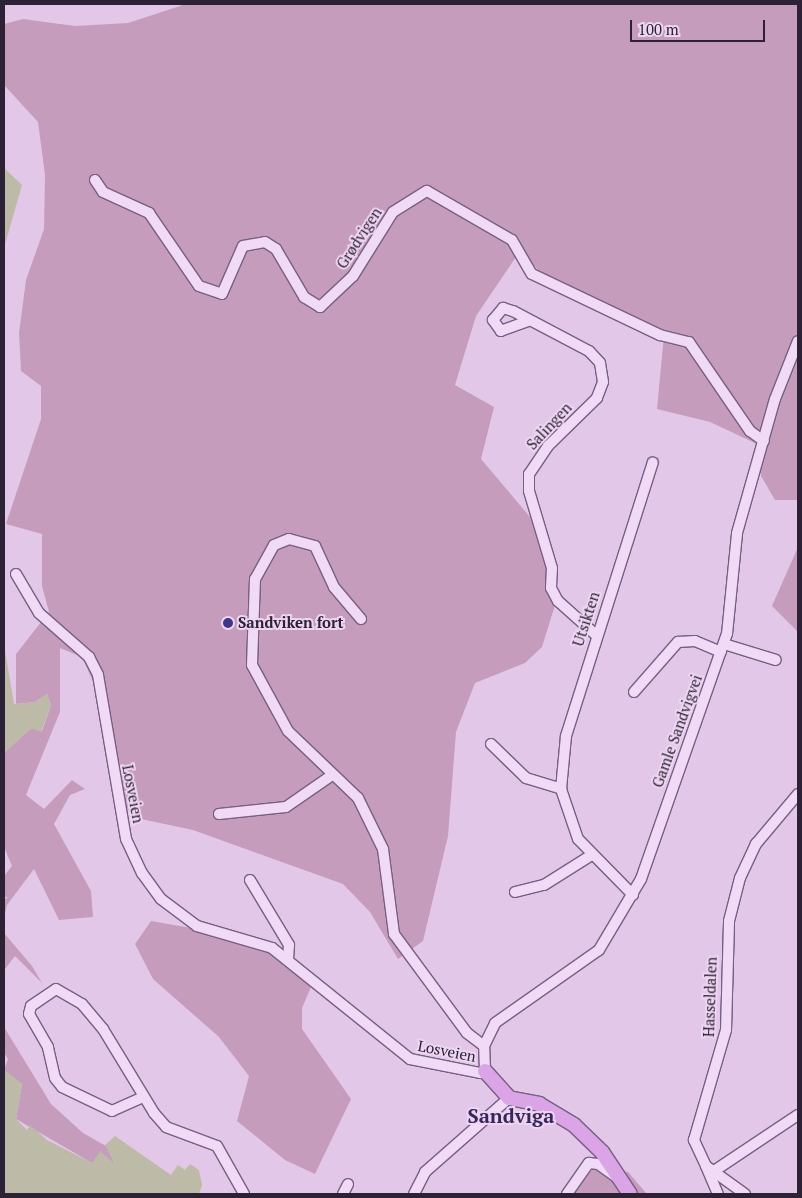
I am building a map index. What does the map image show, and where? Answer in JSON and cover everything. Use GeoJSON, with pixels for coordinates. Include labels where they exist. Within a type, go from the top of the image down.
{"type":"FeatureCollection","features":[{"type":"Feature","properties":{"kind":"main road"},"geometry":{"type":"LineString","coordinates":[[486,1071],[509,1098],[539,1104],[562,1116],[602,1152],[630,1194]]}},
{"type":"Feature","properties":{"kind":"street","name":"Grødvigen"},"geometry":{"type":"LineString","coordinates":[[95,180],[103,192],[149,213],[166,234],[187,274],[210,293],[219,295],[226,289],[242,246],[265,242],[276,249],[304,297],[320,307],[353,276],[393,212],[427,191],[512,240],[532,274],[660,335],[690,342],[750,431],[764,441]]}},
{"type":"Feature","properties":{"kind":"street","name":"Salingen"},"geometry":{"type":"LineString","coordinates":[[528,321],[589,351],[600,363],[602,382],[597,398],[548,446],[529,474],[529,491],[552,568],[551,588],[558,601],[596,635]]}},
{"type":"Feature","properties":{"kind":"street","name":"Gamle Sandvigvei"},"geometry":{"type":"LineString","coordinates":[[484,1046],[495,1024],[599,950],[633,895],[723,648],[733,604],[737,533],[764,441],[798,341]]}},
{"type":"Feature","properties":{"kind":"street","name":"Utsikten"},"geometry":{"type":"LineString","coordinates":[[633,895],[590,856],[568,819],[561,789],[566,736],[596,635],[653,462]]}},
{"type":"Feature","properties":{"kind":"street"},"geometry":{"type":"LineString","coordinates":[[361,619],[334,587],[315,546],[289,539],[265,555],[255,579],[252,665],[288,731],[358,798],[382,848],[394,934],[467,1033],[484,1046],[486,1071]]}},
{"type":"Feature","properties":{"kind":"street","name":"Losveien"},"geometry":{"type":"LineString","coordinates":[[16,574],[39,613],[89,657],[98,675],[114,788],[126,839],[142,873],[161,898],[188,922],[250,940],[288,960],[410,1059],[468,1072],[486,1071]]}},
{"type":"Feature","properties":{"kind":"street"},"geometry":{"type":"LineString","coordinates":[[634,692],[678,642],[695,641],[776,660]]}},
{"type":"Feature","properties":{"kind":"street"},"geometry":{"type":"LineString","coordinates":[[491,744],[526,778],[561,789]]}},
{"type":"Feature","properties":{"kind":"street"},"geometry":{"type":"LineString","coordinates":[[219,814],[286,807],[332,775]]}},
{"type":"Feature","properties":{"kind":"street","name":"Hasseldalen"},"geometry":{"type":"LineString","coordinates":[[745,1194],[710,1169],[694,1140],[726,1030],[726,965],[733,904],[756,844],[798,794]]}},
{"type":"Feature","properties":{"kind":"street"},"geometry":{"type":"LineString","coordinates":[[516,892],[544,885],[590,856]]}},
{"type":"Feature","properties":{"kind":"street"},"geometry":{"type":"LineString","coordinates":[[250,880],[288,945],[288,960]]}},
{"type":"Feature","properties":{"kind":"street"},"geometry":{"type":"LineString","coordinates":[[141,1098],[112,1111],[62,1087],[54,1078],[48,1047],[29,1014],[31,1006],[56,989],[82,1004],[103,1029],[141,1098],[166,1127],[217,1146],[244,1194]]}},
{"type":"Feature","properties":{"kind":"street"},"geometry":{"type":"LineString","coordinates":[[414,1194],[426,1172],[509,1098]]}},
{"type":"Feature","properties":{"kind":"street"},"geometry":{"type":"LineString","coordinates":[[718,1194],[710,1169],[798,1115]]}},
{"type":"Feature","properties":{"kind":"street"},"geometry":{"type":"LineString","coordinates":[[567,1194],[588,1163],[620,1177]]}},
{"type":"Feature","properties":{"kind":"street"},"geometry":{"type":"LineString","coordinates":[[343,1194],[348,1184]]}},
{"type":"Feature","properties":{"kind":"shaded area"},"geometry":{"type":"Polygon","coordinates":[[[186,4],[798,4],[798,500],[775,500],[761,476],[757,444],[710,422],[657,409],[664,335],[541,273],[520,251],[476,316],[455,385],[494,407],[481,459],[530,517],[549,563],[550,587],[559,592],[542,647],[525,663],[475,683],[456,732],[448,836],[423,941],[398,959],[370,912],[343,884],[193,830],[141,819],[127,809],[112,758],[104,706],[82,657],[60,648],[60,712],[26,795],[44,809],[72,780],[85,789],[70,795],[54,824],[91,891],[93,917],[59,920],[34,869],[7,905],[4,918],[4,899],[8,898],[4,896],[4,876],[12,866],[4,847],[4,753],[31,728],[42,731],[51,705],[47,694],[35,702],[16,704],[16,654],[49,612],[42,586],[42,534],[6,524],[41,419],[41,386],[21,371],[19,333],[26,280],[44,229],[45,175],[38,122],[4,85],[4,24],[23,19],[75,26],[128,23],[186,4]]]}},
{"type":"Feature","properties":{"kind":"shaded area"},"geometry":{"type":"Polygon","coordinates":[[[4,168],[22,185],[4,248],[4,168]]]}},
{"type":"Feature","properties":{"kind":"shaded area"},"geometry":{"type":"Polygon","coordinates":[[[798,547],[798,632],[772,606],[798,547]]]}},
{"type":"Feature","properties":{"kind":"shaded area"},"geometry":{"type":"Polygon","coordinates":[[[4,644],[14,704],[35,702],[47,694],[51,705],[41,732],[31,728],[4,753],[4,644]]]}},
{"type":"Feature","properties":{"kind":"shaded area"},"geometry":{"type":"Polygon","coordinates":[[[151,921],[231,935],[298,967],[311,987],[302,1008],[302,1029],[351,1099],[315,1174],[285,1160],[237,1121],[249,1076],[219,1037],[153,979],[135,944],[151,921]]]}},
{"type":"Feature","properties":{"kind":"shaded area"},"geometry":{"type":"Polygon","coordinates":[[[4,933],[32,966],[42,983],[15,956],[5,969],[4,933]]]}},
{"type":"Feature","properties":{"kind":"shaded area"},"geometry":{"type":"Polygon","coordinates":[[[4,1027],[51,1104],[83,1133],[106,1146],[115,1164],[92,1163],[16,1119],[22,1084],[4,1070],[8,1059],[4,1053],[4,1027]]]}},
{"type":"Feature","properties":{"kind":"shaded area"},"geometry":{"type":"Polygon","coordinates":[[[4,1070],[22,1084],[16,1119],[27,1130],[30,1125],[47,1140],[92,1163],[100,1151],[115,1164],[105,1145],[115,1136],[171,1175],[178,1165],[185,1170],[190,1164],[199,1170],[202,1185],[199,1194],[4,1194],[4,1070]]]}},
{"type":"Feature","properties":{"kind":"shaded area"},"geometry":{"type":"Polygon","coordinates":[[[594,1168],[628,1172],[647,1194],[570,1194],[594,1168]]]}},
{"type":"Feature","properties":{"kind":"place","name":"Sandviken fort"},"geometry":{"type":"Point","coordinates":[228,623]}},
{"type":"Feature","properties":{"kind":"district","name":"Sandviga"},"geometry":{"type":"Point","coordinates":[511,1115]}}]}
